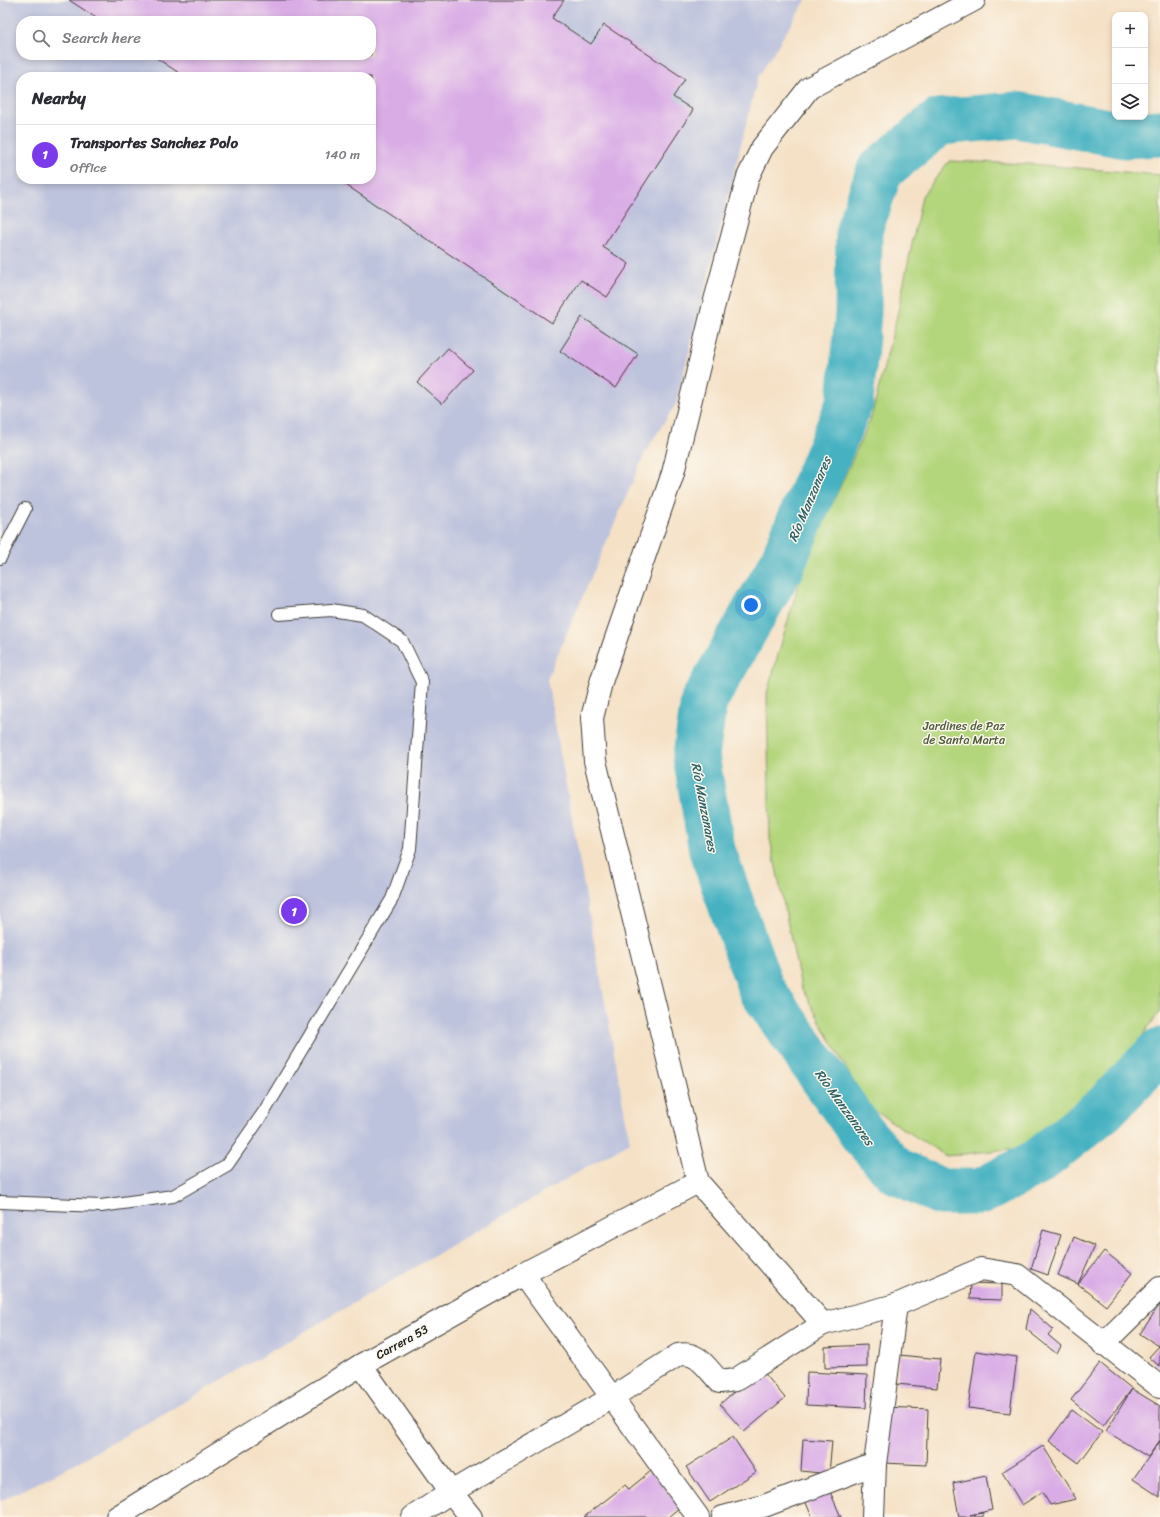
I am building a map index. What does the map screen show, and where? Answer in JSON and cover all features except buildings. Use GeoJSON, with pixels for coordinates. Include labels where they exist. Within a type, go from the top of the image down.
{"type":"FeatureCollection","features":[{"type":"Feature","properties":{"kind":"street"},"geometry":{"type":"LineString","coordinates":[[823,1324],[698,1182],[595,761],[592,718],[602,679],[673,473],[713,308],[748,177],[762,148],[809,88],[974,0]]}},
{"type":"Feature","properties":{"kind":"street","name":"Carrera 53"},"geometry":{"type":"LineString","coordinates":[[117,1517],[362,1365],[523,1274],[698,1182]]}},
{"type":"Feature","properties":{"kind":"street"},"geometry":{"type":"LineString","coordinates":[[412,1517],[451,1492],[611,1398],[678,1355],[686,1353],[694,1355],[720,1382],[735,1380],[823,1324],[896,1305],[980,1269],[1017,1275],[1160,1388]]}},
{"type":"Feature","properties":{"kind":"street"},"geometry":{"type":"LineString","coordinates":[[523,1274],[698,1517]]}},
{"type":"Feature","properties":{"kind":"street"},"geometry":{"type":"LineString","coordinates":[[1103,1344],[1160,1288]]}},
{"type":"Feature","properties":{"kind":"street"},"geometry":{"type":"LineString","coordinates":[[873,1517],[875,1464],[896,1305]]}},
{"type":"Feature","properties":{"kind":"street"},"geometry":{"type":"LineString","coordinates":[[362,1365],[451,1492],[471,1517]]}},
{"type":"Feature","properties":{"kind":"street"},"geometry":{"type":"LineString","coordinates":[[723,1517],[764,1506],[875,1464]]}},
{"type":"Feature","properties":{"kind":"lane"},"geometry":{"type":"LineString","coordinates":[[0,558],[25,509]]}},
{"type":"Feature","properties":{"kind":"lane"},"geometry":{"type":"LineString","coordinates":[[0,1202],[101,1206],[173,1196],[227,1165],[264,1112],[392,900],[410,849],[422,682],[402,641],[363,616],[331,610],[279,614]]}},
{"type":"Feature","properties":{"kind":"shaded area"},"geometry":{"type":"Polygon","coordinates":[[[0,0],[806,0],[758,77],[676,404],[646,451],[547,679],[630,1142],[177,1406],[67,1468],[0,1501],[0,0]]]}},
{"type":"Feature","properties":{"kind":"green space","name":"Jardines de Paz de Santa Marta"},"geometry":{"type":"Polygon","coordinates":[[[949,161],[1031,164],[1160,175],[1160,1011],[1088,1112],[1027,1147],[946,1156],[867,1106],[801,987],[770,839],[767,693],[803,569],[871,418],[897,316],[922,196],[949,161]]]}},
{"type":"Feature","properties":{"kind":"waterway","name":"Río Manzanares"},"geometry":{"type":"LineString","coordinates":[[1160,133],[1124,135],[1017,115],[939,122],[880,170],[859,230],[858,314],[850,402],[781,566],[704,701],[696,756],[712,850],[761,989],[864,1136],[895,1170],[941,1192],[980,1192],[1036,1163],[1104,1109],[1160,1051]]}},
{"type":"Feature","properties":{"kind":"place","name":"Transportes Sanchez Polo"},"geometry":{"type":"Point","coordinates":[294,911]}}]}
